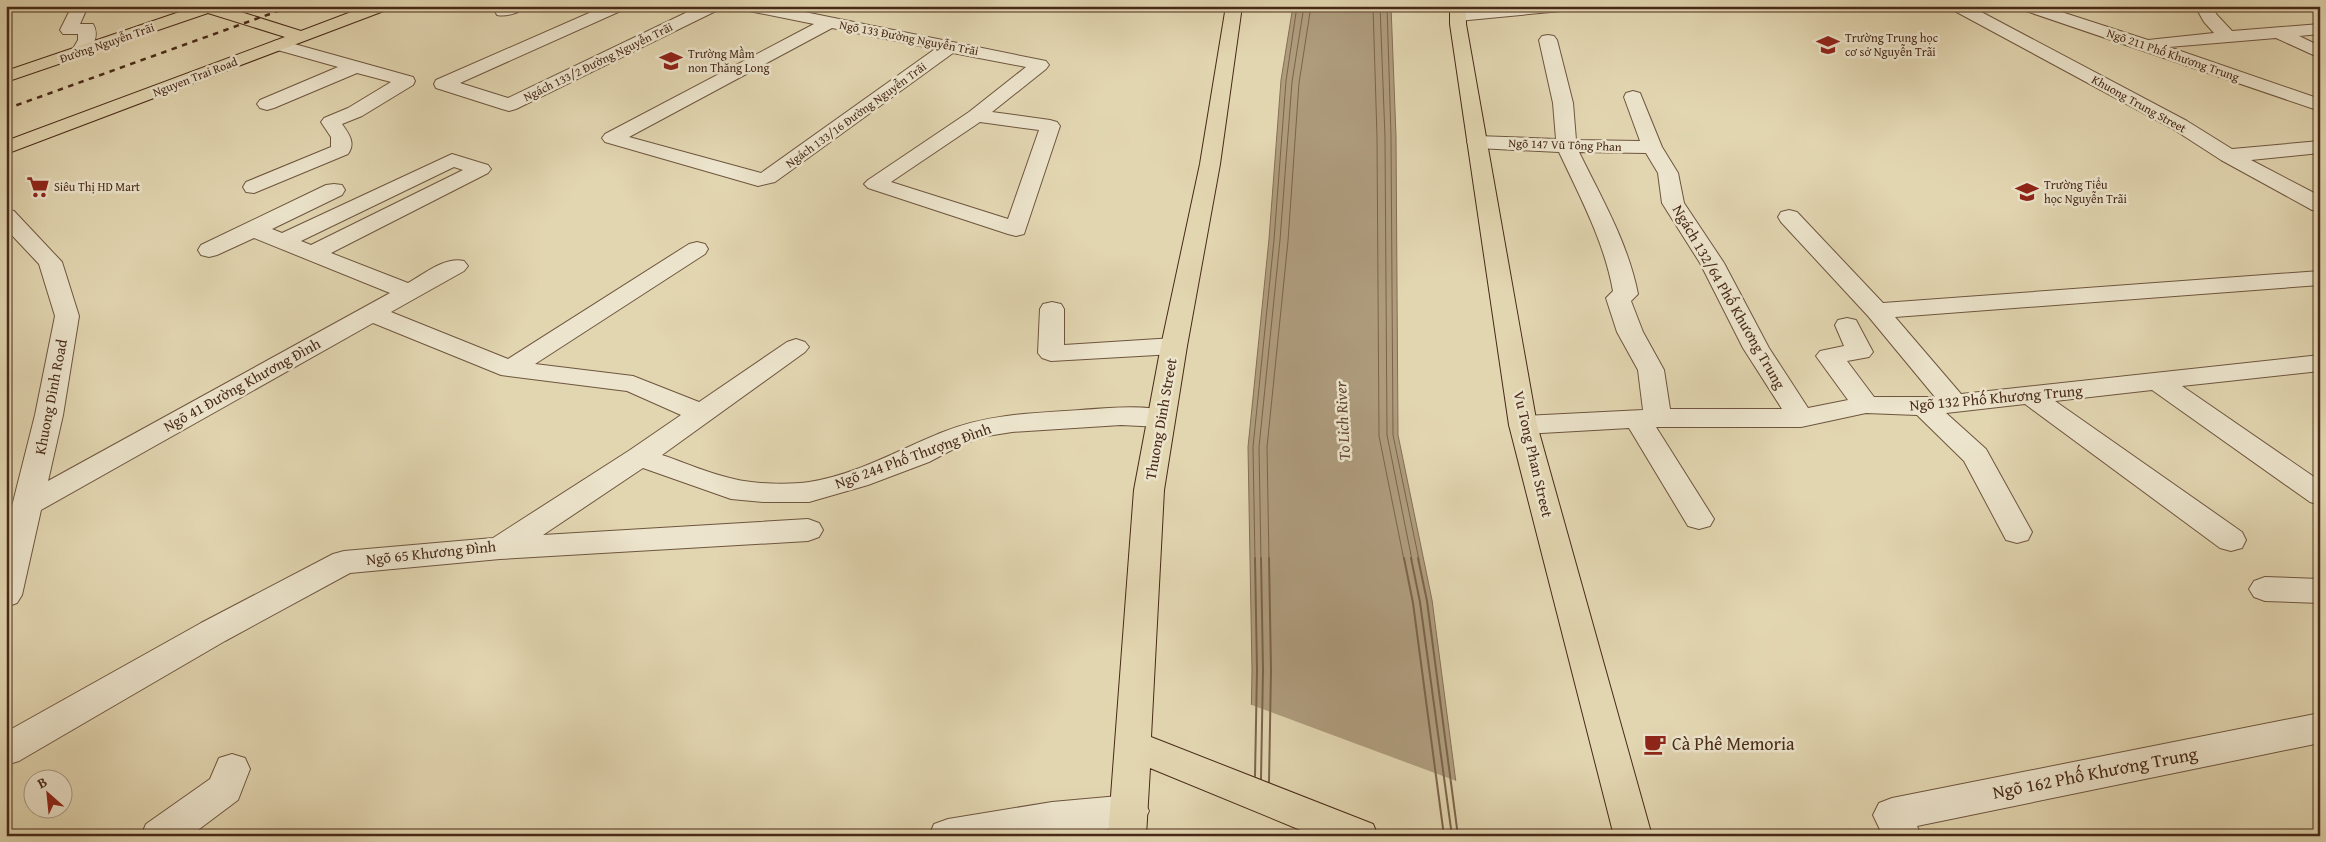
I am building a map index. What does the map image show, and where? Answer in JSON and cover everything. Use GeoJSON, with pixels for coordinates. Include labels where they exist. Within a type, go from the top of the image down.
{"type":"FeatureCollection","features":[{"type":"Feature","properties":{"kind":"main road","name":"Nguyen Trai Road"},"geometry":{"type":"LineString","coordinates":[[6,148],[383,6]]}},
{"type":"Feature","properties":{"kind":"main road","name":"Thuong Dinh Street"},"geometry":{"type":"LineString","coordinates":[[1128,824],[1148,490],[1210,164],[1228,35],[1234,6]]}},
{"type":"Feature","properties":{"kind":"main road","name":"Đường Nguyễn Trãi"},"geometry":{"type":"LineString","coordinates":[[6,77],[211,7]]}},
{"type":"Feature","properties":{"kind":"main road"},"geometry":{"type":"LineString","coordinates":[[211,7],[303,36]]}},
{"type":"Feature","properties":{"kind":"main road","name":"Vu Tong Phan Street"},"geometry":{"type":"LineString","coordinates":[[1458,11],[1477,142],[1523,425],[1633,836]]}},
{"type":"Feature","properties":{"kind":"main road"},"geometry":{"type":"LineString","coordinates":[[1132,746],[1359,836]]}},
{"type":"Feature","properties":{"kind":"street"},"geometry":{"type":"LineString","coordinates":[[80,6],[69,30],[87,28],[87,40],[80,52]]}},
{"type":"Feature","properties":{"kind":"street"},"geometry":{"type":"LineString","coordinates":[[572,6],[600,14]]}},
{"type":"Feature","properties":{"kind":"street","name":"Ngách 133/2 Đường Nguyễn Trãi"},"geometry":{"type":"LineString","coordinates":[[619,6],[443,84],[509,104],[714,6]]}},
{"type":"Feature","properties":{"kind":"street","name":"Ngõ 133 Đường Nguyễn Trãi"},"geometry":{"type":"LineString","coordinates":[[750,6],[1040,65],[976,116]]}},
{"type":"Feature","properties":{"kind":"street"},"geometry":{"type":"LineString","coordinates":[[1458,11],[1561,6]]}},
{"type":"Feature","properties":{"kind":"street","name":"Khuong Trung Street"},"geometry":{"type":"LineString","coordinates":[[1957,6],[2180,125],[2228,156],[2320,205]]}},
{"type":"Feature","properties":{"kind":"street","name":"Ngõ 211 Phố Khương Trung"},"geometry":{"type":"LineString","coordinates":[[2026,6],[2320,105]]}},
{"type":"Feature","properties":{"kind":"street"},"geometry":{"type":"LineString","coordinates":[[2203,6],[2210,18],[2228,37]]}},
{"type":"Feature","properties":{"kind":"street","name":"Ngách 133/16 Đường Nguyễn Trãi"},"geometry":{"type":"LineString","coordinates":[[829,23],[612,138],[758,180],[777,173],[952,46]]}},
{"type":"Feature","properties":{"kind":"street"},"geometry":{"type":"LineString","coordinates":[[2143,44],[2277,31],[2320,29]]}},
{"type":"Feature","properties":{"kind":"street"},"geometry":{"type":"LineString","coordinates":[[2277,31],[2320,53]]}},
{"type":"Feature","properties":{"kind":"street"},"geometry":{"type":"LineString","coordinates":[[1548,40],[1563,103],[1566,146],[1615,250],[1626,294],[1618,298],[1620,310],[1651,370],[1648,419],[1698,519]]}},
{"type":"Feature","properties":{"kind":"street"},"geometry":{"type":"LineString","coordinates":[[254,187],[341,150],[341,137],[331,122],[355,112],[406,81],[280,45]]}},
{"type":"Feature","properties":{"kind":"street"},"geometry":{"type":"LineString","coordinates":[[267,104],[357,66]]}},
{"type":"Feature","properties":{"kind":"street","name":"Ngách 132/64 Phố Khương Trung"},"geometry":{"type":"LineString","coordinates":[[1633,97],[1652,147],[1668,172],[1673,203],[1712,263],[1756,348],[1802,418]]}},
{"type":"Feature","properties":{"kind":"street"},"geometry":{"type":"LineString","coordinates":[[976,116],[1050,126],[1016,229],[875,184],[976,116]]}},
{"type":"Feature","properties":{"kind":"street","name":"Ngõ 147 Vũ Tông Phan"},"geometry":{"type":"LineString","coordinates":[[1477,142],[1652,147]]}},
{"type":"Feature","properties":{"kind":"street"},"geometry":{"type":"LineString","coordinates":[[2228,156],[2320,147]]}},
{"type":"Feature","properties":{"kind":"street"},"geometry":{"type":"LineString","coordinates":[[283,241],[452,160],[480,169],[313,253]]}},
{"type":"Feature","properties":{"kind":"street"},"geometry":{"type":"LineString","coordinates":[[209,250],[334,190]]}},
{"type":"Feature","properties":{"kind":"street","name":"Khuong Dinh Road"},"geometry":{"type":"LineString","coordinates":[[6,216],[50,262],[67,316],[49,414],[6,595]]}},
{"type":"Feature","properties":{"kind":"street"},"geometry":{"type":"LineString","coordinates":[[1790,217],[1877,310],[1955,404]]}},
{"type":"Feature","properties":{"kind":"street"},"geometry":{"type":"LineString","coordinates":[[254,230],[409,292]]}},
{"type":"Feature","properties":{"kind":"street"},"geometry":{"type":"LineString","coordinates":[[510,369],[697,249]]}},
{"type":"Feature","properties":{"kind":"street","name":"Ngõ 41 Đường Khương Đình"},"geometry":{"type":"LineString","coordinates":[[28,505],[456,266]]}},
{"type":"Feature","properties":{"kind":"street"},"geometry":{"type":"LineString","coordinates":[[1877,310],[2320,278]]}},
{"type":"Feature","properties":{"kind":"street"},"geometry":{"type":"LineString","coordinates":[[1052,309],[1051,353],[1174,346]]}},
{"type":"Feature","properties":{"kind":"street"},"geometry":{"type":"LineString","coordinates":[[371,313],[510,369],[633,384],[701,413]]}},
{"type":"Feature","properties":{"kind":"street"},"geometry":{"type":"LineString","coordinates":[[1846,325],[1860,352],[1829,356],[1866,405]]}},
{"type":"Feature","properties":{"kind":"street","name":"Ngõ 65 Khương Đình"},"geometry":{"type":"LineString","coordinates":[[6,750],[213,632],[344,562],[500,548],[640,458],[796,347]]}},
{"type":"Feature","properties":{"kind":"street","name":"Ngõ 132 Phố Khương Trung"},"geometry":{"type":"LineString","coordinates":[[1523,425],[1648,419],[1802,418],[1866,405],[1924,407],[2320,363]]}},
{"type":"Feature","properties":{"kind":"street"},"geometry":{"type":"LineString","coordinates":[[2158,382],[2320,495]]}},
{"type":"Feature","properties":{"kind":"street"},"geometry":{"type":"LineString","coordinates":[[2031,396],[2231,540]]}},
{"type":"Feature","properties":{"kind":"street"},"geometry":{"type":"LineString","coordinates":[[1924,407],[1976,456],[2017,532]]}},
{"type":"Feature","properties":{"kind":"street","name":"Ngõ 244 Phố Thượng Đình"},"geometry":{"type":"LineString","coordinates":[[640,458],[731,489],[763,492],[809,492],[858,478],[919,455],[953,438],[982,428],[1012,423],[1121,416],[1161,418]]}},
{"type":"Feature","properties":{"kind":"street"},"geometry":{"type":"LineString","coordinates":[[500,548],[808,530]]}},
{"type":"Feature","properties":{"kind":"street"},"geometry":{"type":"LineString","coordinates":[[2265,589],[2320,592]]}},
{"type":"Feature","properties":{"kind":"street","name":"Ngõ 162 Phố Khương Trung"},"geometry":{"type":"LineString","coordinates":[[1902,836],[1892,815],[2320,728]]}},
{"type":"Feature","properties":{"kind":"street"},"geometry":{"type":"LineString","coordinates":[[160,836],[226,789],[232,769]]}},
{"type":"Feature","properties":{"kind":"street"},"geometry":{"type":"LineString","coordinates":[[948,836],[1052,819],[1128,824]]}},
{"type":"Feature","properties":{"kind":"water","name":"To Lich River"},"geometry":{"type":"Polygon","coordinates":[[[1293,6],[1391,6],[1396,136],[1398,435],[1432,600],[1463,836],[1249,836],[1252,670],[1248,447],[1269,239],[1281,80],[1293,6]]]}},
{"type":"Feature","properties":{"kind":"pier"},"geometry":{"type":"Polygon","coordinates":[[[1249,704],[1459,782],[1466,836],[1246,836],[1249,704]]]}},
{"type":"Feature","properties":{"kind":"railway"},"geometry":{"type":"LineString","coordinates":[[6,109],[292,6]]}},
{"type":"Feature","properties":{"kind":"place","name":"Trường Trung học cơ sở Nguyễn Trãi"},"geometry":{"type":"Point","coordinates":[1828,45]}},
{"type":"Feature","properties":{"kind":"place","name":"Trường Mầm non Thăng Long"},"geometry":{"type":"Point","coordinates":[671,61]}},
{"type":"Feature","properties":{"kind":"place","name":"Siêu Thị HD Mart"},"geometry":{"type":"Point","coordinates":[38,187]}},
{"type":"Feature","properties":{"kind":"place","name":"Trường Tiểu học Nguyễn Trãi"},"geometry":{"type":"Point","coordinates":[2027,192]}},
{"type":"Feature","properties":{"kind":"place","name":"Cà Phê Memoria"},"geometry":{"type":"Point","coordinates":[1655,744]}}]}
